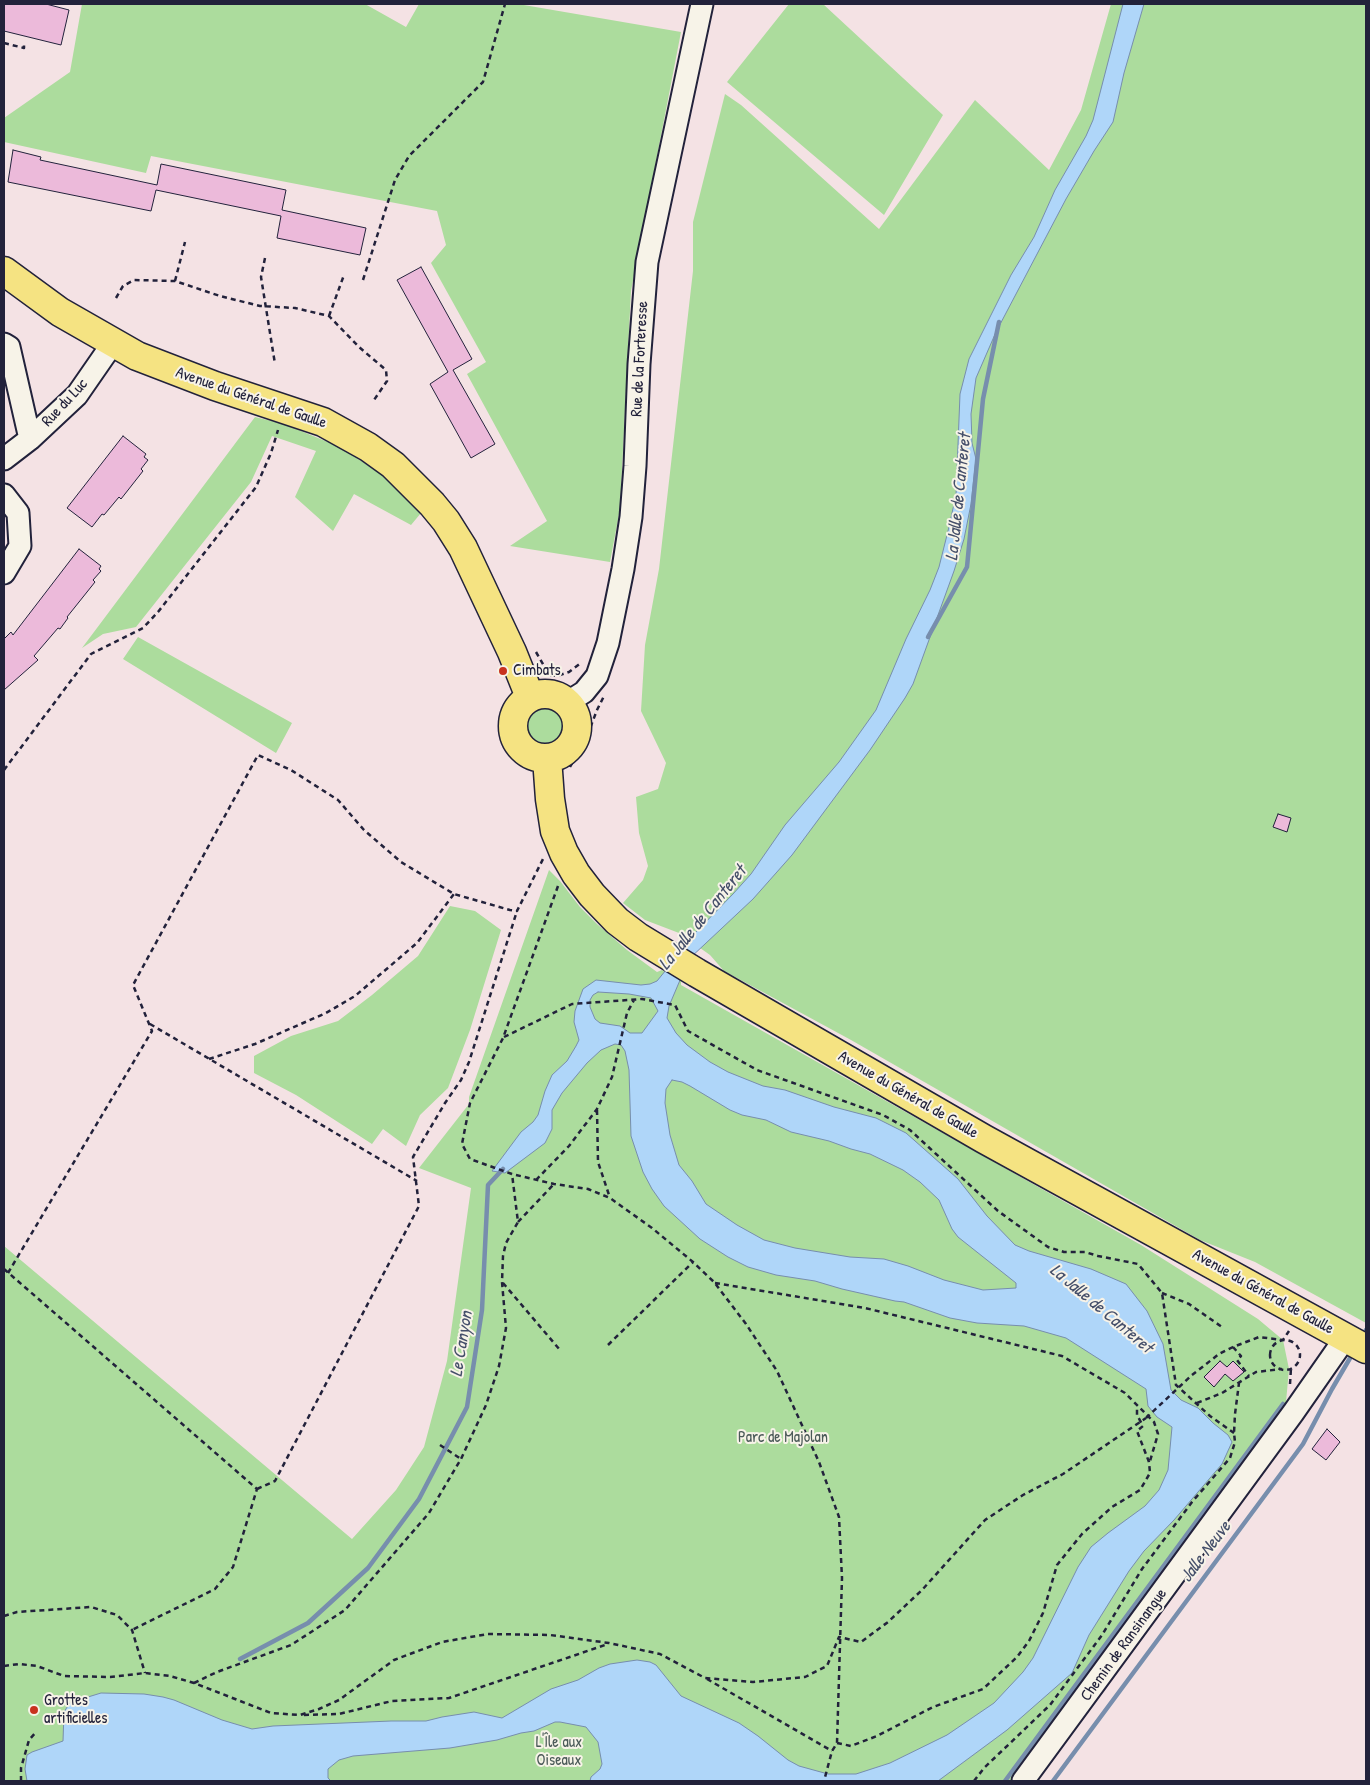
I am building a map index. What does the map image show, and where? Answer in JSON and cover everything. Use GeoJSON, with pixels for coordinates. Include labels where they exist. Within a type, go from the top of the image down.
{"type":"FeatureCollection","features":[{"type":"Feature","properties":{"kind":"main road","name":"Avenue du Général de Gaulle"},"geometry":{"type":"LineString","coordinates":[[4,271],[60,312],[137,356],[166,368],[323,422],[393,465],[432,504],[446,521],[476,574],[512,652],[530,697]]}},
{"type":"Feature","properties":{"kind":"main road"},"geometry":{"type":"LineString","coordinates":[[550,693],[560,696],[568,702],[578,721],[575,737],[567,750],[558,756],[558,763],[526,752],[514,735],[515,713],[521,704],[530,697],[550,693]]}},
{"type":"Feature","properties":{"kind":"main road","name":"Avenue du Général de Gaulle"},"geometry":{"type":"LineString","coordinates":[[558,763],[550,799],[555,831],[568,860],[592,895],[617,921],[658,950],[984,1139],[1356,1343]]}},
{"type":"Feature","properties":{"kind":"street","name":"Rue de la Forteresse"},"geometry":{"type":"LineString","coordinates":[[568,702],[584,692],[597,676],[608,642],[623,569],[635,466],[639,364],[647,262],[702,4]]}},
{"type":"Feature","properties":{"kind":"street","name":"Rue du Luc"},"geometry":{"type":"LineString","coordinates":[[4,444],[30,439],[77,395],[113,343]]}},
{"type":"Feature","properties":{"kind":"street"},"geometry":{"type":"LineString","coordinates":[[4,344],[9,347],[30,439],[4,460]]}},
{"type":"Feature","properties":{"kind":"street"},"geometry":{"type":"LineString","coordinates":[[4,495],[18,513],[20,546],[4,572]]}},
{"type":"Feature","properties":{"kind":"street","name":"Chemin de Ransinangue"},"geometry":{"type":"LineString","coordinates":[[1023,1781],[1293,1413],[1356,1343]]}},
{"type":"Feature","properties":{"kind":"path"},"geometry":{"type":"LineString","coordinates":[[363,280],[395,180],[409,156],[483,82],[505,4]]}},
{"type":"Feature","properties":{"kind":"path"},"geometry":{"type":"LineString","coordinates":[[4,43],[24,48],[24,45]]}},
{"type":"Feature","properties":{"kind":"path"},"geometry":{"type":"LineString","coordinates":[[175,281],[185,242]]}},
{"type":"Feature","properties":{"kind":"path"},"geometry":{"type":"LineString","coordinates":[[265,258],[261,277],[275,364]]}},
{"type":"Feature","properties":{"kind":"path"},"geometry":{"type":"LineString","coordinates":[[329,316],[344,275]]}},
{"type":"Feature","properties":{"kind":"path"},"geometry":{"type":"LineString","coordinates":[[116,298],[123,286],[134,280],[175,281],[220,296],[266,307],[295,308],[329,316],[359,347],[386,370],[386,381],[374,400]]}},
{"type":"Feature","properties":{"kind":"path"},"geometry":{"type":"LineString","coordinates":[[4,770],[91,654],[143,628],[158,612],[250,495],[256,487],[271,453],[285,409]]}},
{"type":"Feature","properties":{"kind":"path"},"geometry":{"type":"LineString","coordinates":[[543,664],[550,675],[557,676],[569,672]]}},
{"type":"Feature","properties":{"kind":"path"},"geometry":{"type":"LineString","coordinates":[[558,763],[586,739],[597,710]]}},
{"type":"Feature","properties":{"kind":"path"},"geometry":{"type":"LineString","coordinates":[[8,1273],[152,1031],[133,985],[258,755],[291,770],[338,800],[364,830],[401,862],[454,894],[517,911]]}},
{"type":"Feature","properties":{"kind":"path"},"geometry":{"type":"LineString","coordinates":[[257,1488],[276,1481],[419,1206],[418,1182],[413,1157],[461,1080],[470,1062],[517,911],[544,857]]}},
{"type":"Feature","properties":{"kind":"path"},"geometry":{"type":"LineString","coordinates":[[560,881],[503,1038],[470,1103],[462,1144],[470,1159],[512,1174],[554,1184],[588,1189],[610,1198],[652,1228],[714,1282],[746,1324],[777,1370],[819,1462],[839,1517],[842,1578],[837,1743],[832,1751],[824,1781]]}},
{"type":"Feature","properties":{"kind":"path"},"geometry":{"type":"LineString","coordinates":[[209,1059],[255,1044],[326,1013],[354,996],[418,943],[454,894]]}},
{"type":"Feature","properties":{"kind":"path"},"geometry":{"type":"LineString","coordinates":[[503,1038],[572,1004],[642,999],[675,1005],[688,1031],[758,1070],[884,1115],[910,1130],[998,1211],[1048,1247],[1064,1252],[1085,1252],[1138,1264],[1162,1293],[1189,1304],[1222,1328]]}},
{"type":"Feature","properties":{"kind":"path"},"geometry":{"type":"LineString","coordinates":[[536,1180],[569,1146],[597,1109],[612,1077],[625,1023],[634,1000]]}},
{"type":"Feature","properties":{"kind":"path"},"geometry":{"type":"LineString","coordinates":[[149,1024],[418,1182]]}},
{"type":"Feature","properties":{"kind":"path"},"geometry":{"type":"LineString","coordinates":[[597,1109],[598,1162],[610,1198]]}},
{"type":"Feature","properties":{"kind":"path"},"geometry":{"type":"LineString","coordinates":[[512,1174],[518,1222]]}},
{"type":"Feature","properties":{"kind":"path"},"geometry":{"type":"LineString","coordinates":[[194,1683],[217,1672],[292,1645],[345,1610],[429,1513],[461,1458],[486,1405],[499,1366],[506,1328],[502,1282],[503,1256],[506,1243],[518,1222],[554,1184]]}},
{"type":"Feature","properties":{"kind":"path"},"geometry":{"type":"LineString","coordinates":[[608,1344],[693,1262]]}},
{"type":"Feature","properties":{"kind":"path"},"geometry":{"type":"LineString","coordinates":[[4,1270],[257,1488]]}},
{"type":"Feature","properties":{"kind":"path"},"geometry":{"type":"LineString","coordinates":[[502,1282],[560,1350]]}},
{"type":"Feature","properties":{"kind":"path"},"geometry":{"type":"LineString","coordinates":[[714,1282],[864,1308],[1062,1356],[1125,1393],[1154,1422],[1158,1434],[1157,1443],[1149,1462]]}},
{"type":"Feature","properties":{"kind":"path"},"geometry":{"type":"LineString","coordinates":[[1162,1293],[1176,1385],[1210,1416],[1234,1433]]}},
{"type":"Feature","properties":{"kind":"path"},"geometry":{"type":"LineString","coordinates":[[839,1637],[861,1642],[888,1622],[922,1590],[985,1520],[1023,1495],[1063,1474],[1146,1418],[1192,1375],[1219,1354],[1233,1346],[1258,1337],[1291,1341],[1298,1348],[1300,1357],[1296,1365],[1287,1370],[1256,1372],[1222,1393],[1196,1403]]}},
{"type":"Feature","properties":{"kind":"path"},"geometry":{"type":"LineString","coordinates":[[1282,1369],[1274,1364],[1270,1355],[1273,1346],[1283,1340]]}},
{"type":"Feature","properties":{"kind":"path"},"geometry":{"type":"LineString","coordinates":[[1233,1346],[1241,1356],[1237,1360],[1249,1376]]}},
{"type":"Feature","properties":{"kind":"path"},"geometry":{"type":"LineString","coordinates":[[974,1781],[984,1768],[1050,1705],[1102,1635],[1142,1569],[1192,1502],[1230,1458],[1235,1442],[1234,1433],[1239,1383]]}},
{"type":"Feature","properties":{"kind":"path"},"geometry":{"type":"LineString","coordinates":[[837,1743],[851,1746],[877,1736],[933,1707],[984,1689],[1017,1658],[1029,1641],[1044,1613],[1057,1566],[1082,1534],[1112,1507],[1140,1490],[1150,1473],[1149,1462],[1137,1431],[1143,1426],[1138,1415],[1137,1405]]}},
{"type":"Feature","properties":{"kind":"path"},"geometry":{"type":"LineString","coordinates":[[440,1445],[461,1458]]}},
{"type":"Feature","properties":{"kind":"path"},"geometry":{"type":"LineString","coordinates":[[132,1630],[215,1589],[233,1566],[257,1488]]}},
{"type":"Feature","properties":{"kind":"path"},"geometry":{"type":"LineString","coordinates":[[4,1616],[17,1612],[91,1607],[116,1615],[132,1630],[145,1673]]}},
{"type":"Feature","properties":{"kind":"path"},"geometry":{"type":"LineString","coordinates":[[300,1715],[320,1709],[339,1700],[394,1660],[442,1642],[488,1634],[550,1635],[609,1643],[660,1654],[832,1751]]}},
{"type":"Feature","properties":{"kind":"path"},"geometry":{"type":"LineString","coordinates":[[705,1678],[753,1682],[805,1677],[827,1666],[839,1637]]}},
{"type":"Feature","properties":{"kind":"path"},"geometry":{"type":"LineString","coordinates":[[4,1666],[19,1664],[37,1666],[64,1676],[110,1677],[145,1673],[170,1676],[194,1683],[271,1714],[339,1714],[392,1701],[449,1698],[609,1643]]}},
{"type":"Feature","properties":{"kind":"path"},"geometry":{"type":"LineString","coordinates":[[21,1781],[21,1768],[29,1740],[36,1732]]}},
{"type":"Feature","properties":{"kind":"green space"},"geometry":{"type":"Polygon","coordinates":[[[82,4],[365,4],[406,27],[419,4],[518,4],[681,32],[631,291],[620,509],[610,562],[510,546],[547,521],[467,374],[486,362],[431,263],[446,245],[437,211],[151,156],[146,173],[4,142],[4,118],[70,72],[82,4]]]}},
{"type":"Feature","properties":{"kind":"green space"},"geometry":{"type":"Polygon","coordinates":[[[789,4],[823,4],[943,115],[884,215],[727,82],[789,4]]]}},
{"type":"Feature","properties":{"kind":"green space"},"geometry":{"type":"Polygon","coordinates":[[[1111,4],[1366,4],[1366,1323],[1255,1262],[1200,1240],[851,1040],[724,971],[710,955],[679,933],[645,920],[623,903],[643,880],[648,866],[639,833],[636,797],[658,789],[666,763],[641,711],[645,645],[659,569],[693,271],[693,222],[725,94],[741,105],[879,229],[975,100],[1049,170],[1081,110],[1111,4]]]}},
{"type":"Feature","properties":{"kind":"green space"},"geometry":{"type":"Polygon","coordinates":[[[255,417],[284,424],[340,447],[387,478],[421,513],[411,525],[354,494],[333,531],[295,497],[316,451],[272,436],[251,482],[136,627],[103,634],[82,648],[255,417]]]}},
{"type":"Feature","properties":{"kind":"green space"},"geometry":{"type":"Polygon","coordinates":[[[138,637],[292,723],[276,753],[123,659],[138,637]]]}},
{"type":"Feature","properties":{"kind":"green space"},"geometry":{"type":"Polygon","coordinates":[[[549,703],[561,709],[566,717],[566,733],[561,741],[553,746],[541,747],[529,741],[524,733],[523,721],[529,709],[537,704],[549,703]]]}},
{"type":"Feature","properties":{"kind":"green space","name":"Parc de Majolan"},"geometry":{"type":"Polygon","coordinates":[[[549,870],[597,924],[627,950],[657,972],[662,970],[681,981],[681,985],[1141,1245],[1258,1319],[1283,1340],[1289,1369],[1285,1413],[1014,1781],[4,1781],[4,1246],[352,1539],[396,1490],[424,1447],[447,1361],[471,1188],[419,1168],[469,1104],[469,1097],[549,870]]]}},
{"type":"Feature","properties":{"kind":"green space"},"geometry":{"type":"Polygon","coordinates":[[[450,906],[475,911],[501,930],[470,1030],[448,1088],[420,1115],[406,1146],[383,1129],[372,1144],[296,1095],[254,1073],[254,1056],[291,1036],[338,1021],[418,956],[450,906]]]}},
{"type":"Feature","properties":{"kind":"water"},"geometry":{"type":"Polygon","coordinates":[[[1123,4],[1144,4],[1124,73],[1113,122],[1066,199],[996,332],[976,378],[971,414],[972,443],[976,459],[971,504],[964,539],[913,684],[870,750],[792,855],[753,899],[689,959],[669,1006],[667,1018],[676,1033],[687,1045],[710,1062],[728,1072],[763,1086],[785,1090],[834,1107],[876,1118],[906,1133],[958,1179],[987,1216],[1015,1245],[1029,1251],[1091,1269],[1126,1284],[1147,1311],[1163,1344],[1171,1390],[1181,1400],[1198,1408],[1228,1435],[1232,1442],[1222,1464],[1174,1520],[1144,1551],[1129,1571],[1089,1635],[1072,1673],[1007,1730],[938,1781],[590,1781],[602,1764],[598,1742],[586,1727],[555,1722],[534,1731],[450,1748],[353,1756],[339,1760],[328,1769],[328,1778],[331,1781],[27,1781],[25,1769],[27,1755],[63,1741],[64,1712],[75,1698],[101,1693],[144,1694],[163,1697],[222,1720],[252,1729],[273,1726],[426,1721],[474,1712],[502,1718],[551,1689],[578,1680],[599,1668],[610,1664],[637,1660],[656,1665],[681,1696],[739,1723],[788,1760],[799,1766],[828,1774],[856,1774],[890,1763],[947,1735],[994,1703],[1023,1672],[1033,1658],[1078,1567],[1091,1547],[1145,1506],[1159,1490],[1168,1470],[1172,1427],[1157,1417],[1148,1406],[1146,1389],[1066,1338],[1024,1326],[977,1323],[950,1318],[904,1302],[842,1289],[815,1281],[776,1275],[748,1267],[700,1239],[664,1206],[643,1172],[631,1136],[629,1070],[625,1051],[621,1045],[615,1044],[601,1050],[587,1063],[562,1093],[552,1110],[552,1129],[545,1143],[505,1173],[492,1171],[521,1132],[538,1115],[552,1075],[567,1061],[579,1040],[574,1022],[575,1011],[583,989],[596,980],[641,985],[657,981],[687,937],[694,934],[751,874],[785,825],[839,762],[876,710],[939,567],[956,495],[960,394],[969,359],[1011,275],[1034,237],[1055,190],[1093,120],[1123,4]],[[598,992],[590,1000],[590,1007],[595,1019],[600,1023],[620,1026],[630,1033],[642,1033],[658,1011],[651,998],[598,992]],[[672,1080],[666,1089],[665,1103],[670,1135],[679,1165],[692,1181],[706,1204],[737,1225],[764,1240],[795,1248],[850,1257],[884,1259],[944,1280],[983,1290],[1016,1288],[1016,1283],[958,1237],[952,1229],[939,1200],[920,1182],[903,1170],[870,1154],[829,1141],[791,1132],[766,1120],[742,1115],[682,1082],[672,1080]]]}},
{"type":"Feature","properties":{"kind":"building"},"geometry":{"type":"Polygon","coordinates":[[[4,4],[46,4],[69,10],[61,45],[4,31],[4,4]]]}},
{"type":"Feature","properties":{"kind":"building"},"geometry":{"type":"Polygon","coordinates":[[[13,150],[41,157],[40,160],[157,185],[161,164],[286,190],[282,210],[366,228],[360,255],[277,238],[281,216],[156,190],[151,211],[8,182],[13,150]]]}},
{"type":"Feature","properties":{"kind":"building"},"geometry":{"type":"Polygon","coordinates":[[[421,267],[472,359],[453,370],[495,444],[471,458],[430,384],[448,372],[397,280],[421,267]]]}},
{"type":"Feature","properties":{"kind":"building"},"geometry":{"type":"Polygon","coordinates":[[[123,436],[146,454],[144,457],[148,460],[141,469],[143,471],[121,499],[119,497],[92,527],[67,508],[123,436]]]}},
{"type":"Feature","properties":{"kind":"building"},"geometry":{"type":"Polygon","coordinates":[[[79,549],[101,566],[99,569],[101,571],[60,629],[58,628],[34,656],[38,660],[4,690],[4,639],[11,632],[13,635],[79,549]]]}},
{"type":"Feature","properties":{"kind":"building"},"geometry":{"type":"Polygon","coordinates":[[[1278,814],[1291,818],[1287,832],[1273,827],[1278,814]]]}},
{"type":"Feature","properties":{"kind":"building"},"geometry":{"type":"Polygon","coordinates":[[[1220,1361],[1227,1367],[1233,1361],[1244,1372],[1233,1381],[1225,1374],[1214,1387],[1204,1377],[1220,1361]]]}},
{"type":"Feature","properties":{"kind":"building"},"geometry":{"type":"Polygon","coordinates":[[[1327,1429],[1340,1442],[1326,1460],[1312,1449],[1327,1429]]]}},
{"type":"Feature","properties":{"kind":"waterway","name":"La Jalle de Canteret"},"geometry":{"type":"LineString","coordinates":[[928,637],[967,567],[983,399],[999,322]]}},
{"type":"Feature","properties":{"kind":"waterway","name":"Le Canyon"},"geometry":{"type":"LineString","coordinates":[[240,1659],[308,1623],[368,1568],[419,1499],[467,1407],[482,1310],[488,1185],[503,1169]]}},
{"type":"Feature","properties":{"kind":"waterway","name":"Jalle Neuve"},"geometry":{"type":"LineString","coordinates":[[1362,1338],[1366,1330]]}},
{"type":"Feature","properties":{"kind":"waterway","name":"Jalle Neuve"},"geometry":{"type":"LineString","coordinates":[[1053,1781],[1303,1444],[1353,1353]]}},
{"type":"Feature","properties":{"kind":"waterway"},"geometry":{"type":"LineString","coordinates":[[1005,1781],[1283,1404]]}},
{"type":"Feature","properties":{"kind":"place","name":"Cimbats"},"geometry":{"type":"Point","coordinates":[503,671]}},
{"type":"Feature","properties":{"kind":"place","name":"Grottes artificielles"},"geometry":{"type":"Point","coordinates":[34,1710]}},
{"type":"Feature","properties":{"kind":"park label","name":"L'Île aux Oiseaux"},"geometry":{"type":"Point","coordinates":[559,1752]}}]}
